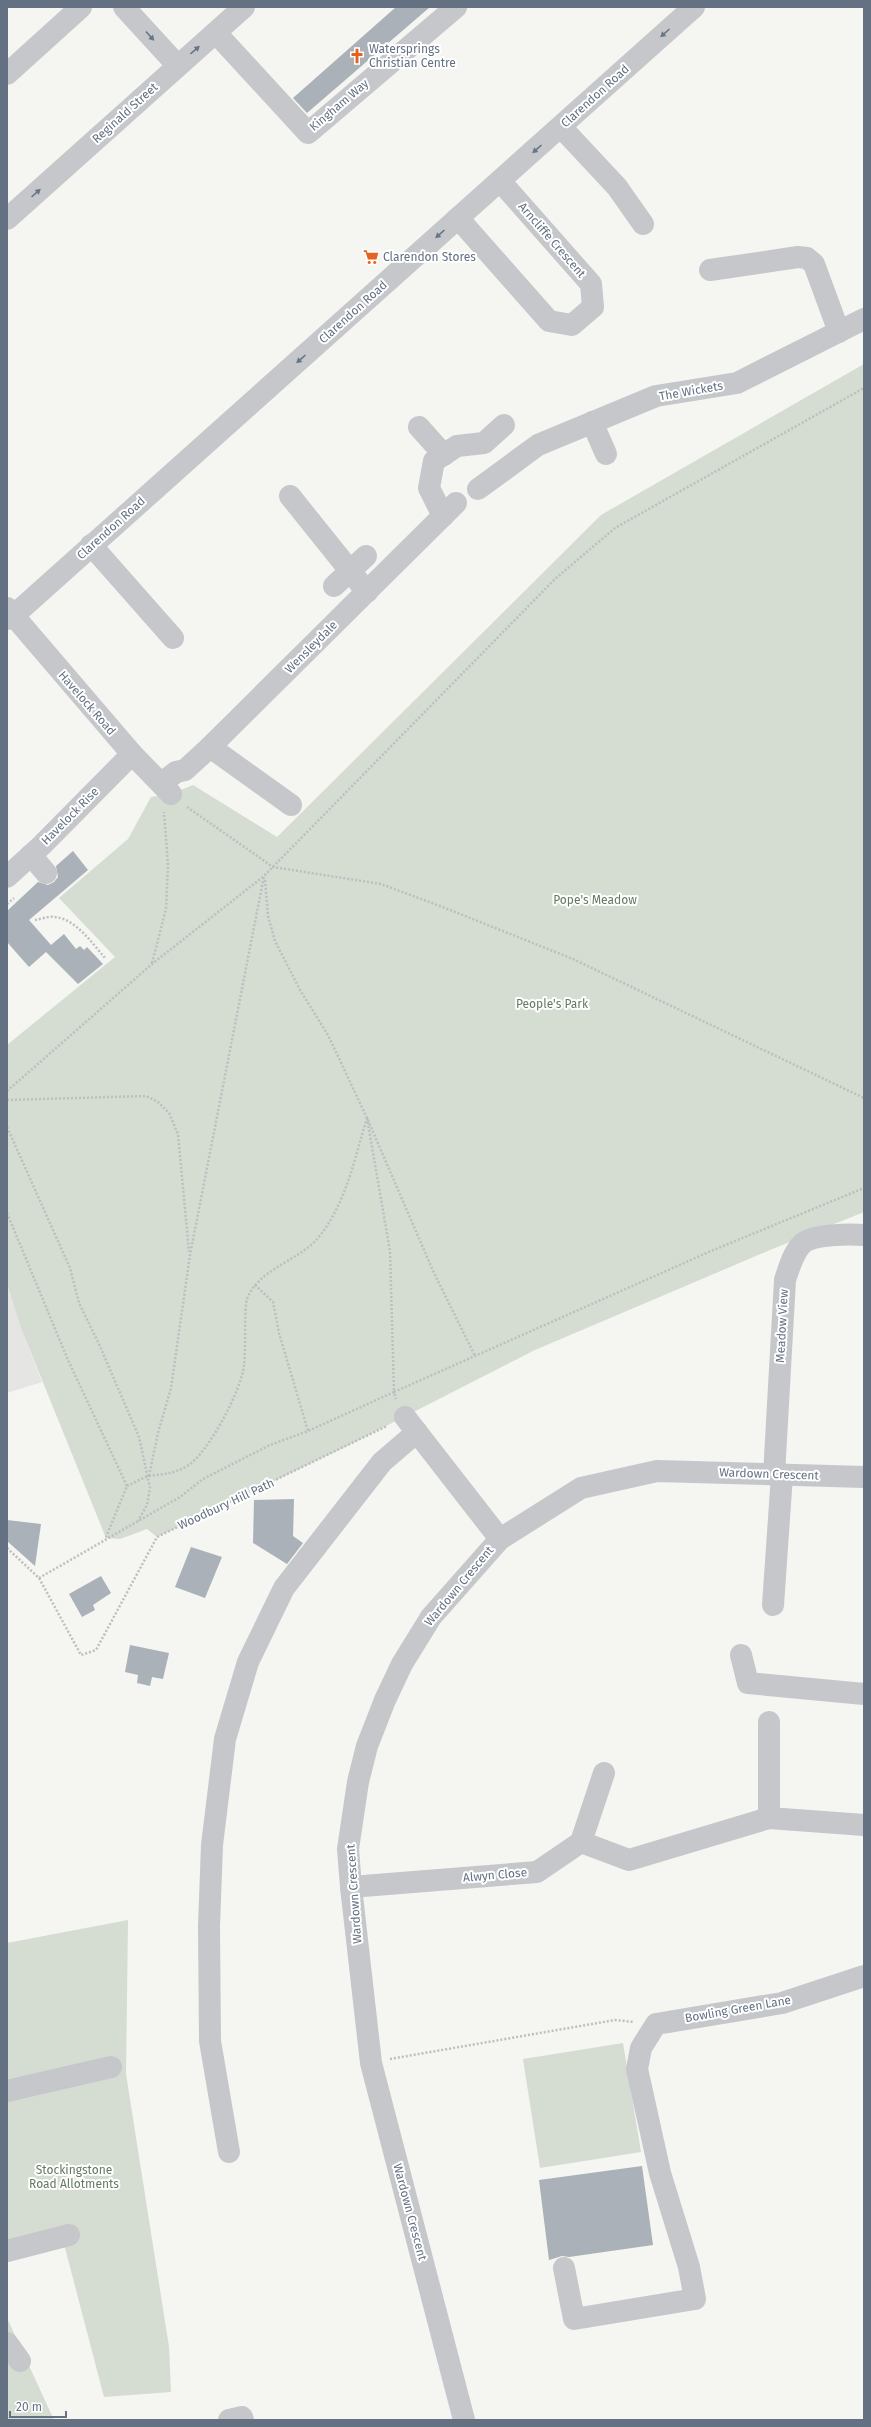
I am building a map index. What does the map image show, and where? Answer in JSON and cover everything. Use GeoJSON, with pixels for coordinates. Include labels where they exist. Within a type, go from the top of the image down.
{"type":"FeatureCollection","features":[{"type":"Feature","properties":{"kind":"street"},"geometry":{"type":"LineString","coordinates":[[7,74],[81,7]]}},
{"type":"Feature","properties":{"kind":"street"},"geometry":{"type":"LineString","coordinates":[[124,7],[178,66]]}},
{"type":"Feature","properties":{"kind":"street","name":"Reginald Street"},"geometry":{"type":"LineString","coordinates":[[7,219],[244,7]]}},
{"type":"Feature","properties":{"kind":"street","name":"Kingham Way"},"geometry":{"type":"LineString","coordinates":[[216,33],[308,133],[456,7]]}},
{"type":"Feature","properties":{"kind":"street","name":"Clarendon Road"},"geometry":{"type":"LineString","coordinates":[[9,615],[92,545],[458,218],[501,182],[694,7]]}},
{"type":"Feature","properties":{"kind":"street"},"geometry":{"type":"LineString","coordinates":[[561,127],[616,187],[642,224]]}},
{"type":"Feature","properties":{"kind":"street","name":"Arncliffe Crescent"},"geometry":{"type":"LineString","coordinates":[[458,218],[550,321],[572,325],[593,307],[590,284],[501,182]]}},
{"type":"Feature","properties":{"kind":"street"},"geometry":{"type":"LineString","coordinates":[[710,270],[798,257],[807,258],[814,264],[839,332]]}},
{"type":"Feature","properties":{"kind":"street","name":"The Wickets"},"geometry":{"type":"LineString","coordinates":[[478,489],[538,445],[656,396],[737,383],[864,319]]}},
{"type":"Feature","properties":{"kind":"street"},"geometry":{"type":"LineString","coordinates":[[592,422],[606,454]]}},
{"type":"Feature","properties":{"kind":"street"},"geometry":{"type":"LineString","coordinates":[[419,427],[444,455],[457,446],[484,443],[504,425]]}},
{"type":"Feature","properties":{"kind":"street","name":"Wensleydale"},"geometry":{"type":"LineString","coordinates":[[166,788],[176,772],[185,770],[210,747],[259,688],[367,592],[450,510],[429,488],[434,461],[444,455]]}},
{"type":"Feature","properties":{"kind":"street"},"geometry":{"type":"LineString","coordinates":[[290,496],[367,592]]}},
{"type":"Feature","properties":{"kind":"street"},"geometry":{"type":"LineString","coordinates":[[92,545],[173,638]]}},
{"type":"Feature","properties":{"kind":"street"},"geometry":{"type":"LineString","coordinates":[[334,586],[366,556]]}},
{"type":"Feature","properties":{"kind":"street","name":"Havelock Road"},"geometry":{"type":"LineString","coordinates":[[9,615],[132,754],[166,788]]}},
{"type":"Feature","properties":{"kind":"street"},"geometry":{"type":"LineString","coordinates":[[210,747],[291,805]]}},
{"type":"Feature","properties":{"kind":"street","name":"Havelock Rise"},"geometry":{"type":"LineString","coordinates":[[7,877],[31,855],[66,833],[132,754]]}},
{"type":"Feature","properties":{"kind":"street"},"geometry":{"type":"LineString","coordinates":[[31,855],[46,873]]}},
{"type":"Feature","properties":{"kind":"street","name":"Meadow View"},"geometry":{"type":"LineString","coordinates":[[773,1605],[785,1280],[791,1261],[803,1243],[821,1237],[864,1234]]}},
{"type":"Feature","properties":{"kind":"street"},"geometry":{"type":"LineString","coordinates":[[229,2152],[210,2041],[209,1926],[212,1845],[225,1739],[248,1662],[284,1588],[411,1425],[500,1538]]}},
{"type":"Feature","properties":{"kind":"street","name":"Wardown Crescent"},"geometry":{"type":"LineString","coordinates":[[464,2420],[371,2063],[348,1849],[358,1782],[367,1746],[385,1700],[402,1664],[431,1617],[500,1538],[581,1488],[657,1471],[864,1476]]}},
{"type":"Feature","properties":{"kind":"street"},"geometry":{"type":"LineString","coordinates":[[741,1655],[748,1683],[864,1694]]}},
{"type":"Feature","properties":{"kind":"street"},"geometry":{"type":"LineString","coordinates":[[768,1818],[769,1722]]}},
{"type":"Feature","properties":{"kind":"street"},"geometry":{"type":"LineString","coordinates":[[604,1773],[581,1842],[629,1860],[768,1818],[864,1825]]}},
{"type":"Feature","properties":{"kind":"street","name":"Alwyn Close"},"geometry":{"type":"LineString","coordinates":[[352,1887],[537,1872],[581,1842]]}},
{"type":"Feature","properties":{"kind":"street","name":"Bowling Green Lane"},"geometry":{"type":"LineString","coordinates":[[656,2024],[782,2003],[864,1976]]}},
{"type":"Feature","properties":{"kind":"street"},"geometry":{"type":"LineString","coordinates":[[564,2268],[574,2319],[695,2299],[689,2267],[660,2173],[637,2069],[641,2048],[656,2024]]}},
{"type":"Feature","properties":{"kind":"street"},"geometry":{"type":"LineString","coordinates":[[7,2091],[111,2067]]}},
{"type":"Feature","properties":{"kind":"street"},"geometry":{"type":"LineString","coordinates":[[7,2251],[69,2235]]}},
{"type":"Feature","properties":{"kind":"street"},"geometry":{"type":"LineString","coordinates":[[7,2343],[20,2361]]}},
{"type":"Feature","properties":{"kind":"street"},"geometry":{"type":"LineString","coordinates":[[229,2420],[242,2417],[243,2420]]}},
{"type":"Feature","properties":{"kind":"path"},"geometry":{"type":"LineString","coordinates":[[7,1091],[152,964],[264,876],[555,579],[615,528],[864,388]]}},
{"type":"Feature","properties":{"kind":"path"},"geometry":{"type":"LineString","coordinates":[[166,788],[196,814],[273,867],[381,884],[440,906],[573,959],[864,1098]]}},
{"type":"Feature","properties":{"kind":"path"},"geometry":{"type":"LineString","coordinates":[[152,964],[166,909],[168,865],[166,788]]}},
{"type":"Feature","properties":{"kind":"path"},"geometry":{"type":"LineString","coordinates":[[264,876],[268,916],[275,941],[300,990],[328,1036],[367,1118],[422,1246],[475,1356]]}},
{"type":"Feature","properties":{"kind":"path"},"geometry":{"type":"LineString","coordinates":[[149,1476],[158,1433],[171,1388],[190,1254],[264,876]]}},
{"type":"Feature","properties":{"kind":"path"},"geometry":{"type":"LineString","coordinates":[[7,904],[14,898]]}},
{"type":"Feature","properties":{"kind":"path"},"geometry":{"type":"LineString","coordinates":[[35,920],[54,917],[70,923],[83,932],[105,958]]}},
{"type":"Feature","properties":{"kind":"path"},"geometry":{"type":"LineString","coordinates":[[7,1100],[146,1096],[158,1102],[169,1114],[178,1134],[190,1254]]}},
{"type":"Feature","properties":{"kind":"path"},"geometry":{"type":"LineString","coordinates":[[106,1538],[127,1486],[149,1476],[161,1476],[187,1466],[197,1459],[216,1433],[244,1369],[247,1299],[256,1285],[317,1240],[337,1211],[367,1118]]}},
{"type":"Feature","properties":{"kind":"path"},"geometry":{"type":"LineString","coordinates":[[367,1118],[390,1251],[394,1392],[411,1425]]}},
{"type":"Feature","properties":{"kind":"path"},"geometry":{"type":"LineString","coordinates":[[7,1127],[70,1268],[79,1303],[133,1424],[149,1476],[150,1488],[147,1505],[138,1522]]}},
{"type":"Feature","properties":{"kind":"path"},"geometry":{"type":"LineString","coordinates":[[39,1578],[106,1538],[138,1522],[180,1497],[203,1479],[270,1445],[308,1431],[711,1251],[864,1188]]}},
{"type":"Feature","properties":{"kind":"path"},"geometry":{"type":"LineString","coordinates":[[7,1213],[68,1360],[127,1486]]}},
{"type":"Feature","properties":{"kind":"path"},"geometry":{"type":"LineString","coordinates":[[256,1285],[273,1302],[280,1333],[308,1431]]}},
{"type":"Feature","properties":{"kind":"path","name":"Woodbury Hill Path"},"geometry":{"type":"LineString","coordinates":[[7,1548],[39,1578],[81,1655],[96,1650],[157,1537],[411,1425]]}},
{"type":"Feature","properties":{"kind":"path"},"geometry":{"type":"LineString","coordinates":[[371,2063],[615,2020],[656,2024]]}},
{"type":"Feature","properties":{"kind":"shaded area"},"geometry":{"type":"Polygon","coordinates":[[[7,1284],[21,1328],[42,1382],[7,1393],[7,1284]]]}},
{"type":"Feature","properties":{"kind":"green space","name":"People's Park"},"geometry":{"type":"Polygon","coordinates":[[[864,364],[864,1212],[770,1250],[535,1350],[343,1448],[157,1537],[147,1529],[120,1539],[106,1538],[21,1328],[7,1284],[7,1045],[115,957],[59,898],[128,839],[151,797],[171,794],[193,785],[277,837],[601,515],[864,364]]]}},
{"type":"Feature","properties":{"kind":"green space","name":"Stockingstone Road Allotments"},"geometry":{"type":"Polygon","coordinates":[[[128,1920],[126,2074],[169,2347],[171,2392],[104,2397],[64,2244],[7,2257],[7,1943],[128,1920]]]}},
{"type":"Feature","properties":{"kind":"green space"},"geometry":{"type":"Polygon","coordinates":[[[623,2043],[641,2152],[540,2168],[523,2059],[623,2043]]]}},
{"type":"Feature","properties":{"kind":"green space"},"geometry":{"type":"Polygon","coordinates":[[[7,2318],[54,2420],[7,2420],[7,2318]]]}},
{"type":"Feature","properties":{"kind":"building","name":"Watersprings Christian Centre"},"geometry":{"type":"Polygon","coordinates":[[[396,7],[430,7],[307,113],[293,98],[396,7]]]}},
{"type":"Feature","properties":{"kind":"building"},"geometry":{"type":"Polygon","coordinates":[[[73,851],[88,870],[29,920],[51,945],[64,934],[76,949],[80,946],[84,950],[87,947],[103,964],[78,984],[46,952],[29,967],[7,942],[7,911],[38,882],[48,885],[54,882],[58,877],[56,866],[73,851]]]}},
{"type":"Feature","properties":{"kind":"building"},"geometry":{"type":"Polygon","coordinates":[[[294,1499],[293,1536],[303,1543],[287,1564],[253,1543],[254,1500],[294,1499]]]}},
{"type":"Feature","properties":{"kind":"building"},"geometry":{"type":"Polygon","coordinates":[[[7,1520],[41,1524],[35,1566],[7,1541],[7,1520]]]}},
{"type":"Feature","properties":{"kind":"building"},"geometry":{"type":"Polygon","coordinates":[[[191,1547],[222,1557],[205,1598],[175,1587],[191,1547]]]}},
{"type":"Feature","properties":{"kind":"building"},"geometry":{"type":"Polygon","coordinates":[[[101,1576],[111,1593],[93,1605],[95,1610],[82,1617],[69,1594],[101,1576]]]}},
{"type":"Feature","properties":{"kind":"building"},"geometry":{"type":"Polygon","coordinates":[[[130,1645],[169,1653],[163,1679],[152,1677],[150,1686],[137,1683],[138,1675],[125,1672],[130,1645]]]}},
{"type":"Feature","properties":{"kind":"building"},"geometry":{"type":"Polygon","coordinates":[[[642,2166],[653,2245],[569,2257],[562,2256],[549,2260],[539,2180],[642,2166]]]}},
{"type":"Feature","properties":{"kind":"place","name":"Watersprings Christian Centre"},"geometry":{"type":"Point","coordinates":[357,56]}},
{"type":"Feature","properties":{"kind":"place","name":"Clarendon Stores"},"geometry":{"type":"Point","coordinates":[371,257]}},
{"type":"Feature","properties":{"kind":"park label","name":"Pope's Meadow"},"geometry":{"type":"Point","coordinates":[595,900]}}]}
